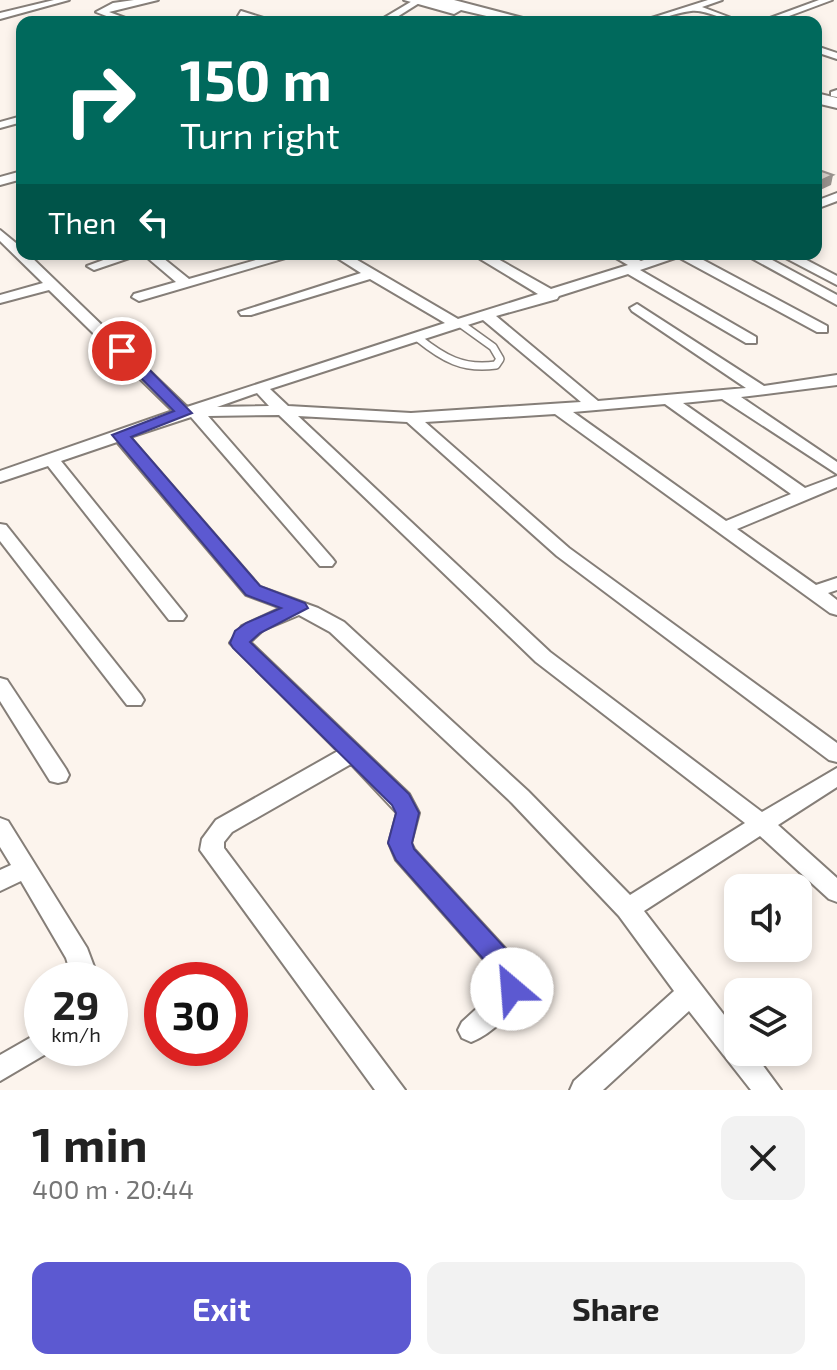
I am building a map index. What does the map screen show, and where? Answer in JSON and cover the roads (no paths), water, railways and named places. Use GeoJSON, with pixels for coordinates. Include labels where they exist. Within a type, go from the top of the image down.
{"type":"FeatureCollection","features":[{"type":"Feature","properties":{"kind":"main road"},"geometry":{"type":"LineString","coordinates":[[416,0],[479,16]]}},
{"type":"Feature","properties":{"kind":"main road"},"geometry":{"type":"LineString","coordinates":[[447,1],[507,16]]}},
{"type":"Feature","properties":{"kind":"street"},"geometry":{"type":"LineString","coordinates":[[0,16],[65,0]]}},
{"type":"Feature","properties":{"kind":"street"},"geometry":{"type":"LineString","coordinates":[[114,16],[101,12],[116,5],[154,0]]}},
{"type":"Feature","properties":{"kind":"street"},"geometry":{"type":"LineString","coordinates":[[134,16],[166,0]]}},
{"type":"Feature","properties":{"kind":"street"},"geometry":{"type":"LineString","coordinates":[[391,16],[416,0]]}},
{"type":"Feature","properties":{"kind":"street"},"geometry":{"type":"LineString","coordinates":[[672,0],[721,16]]}},
{"type":"Feature","properties":{"kind":"street"},"geometry":{"type":"LineString","coordinates":[[666,16],[718,0]]}},
{"type":"Feature","properties":{"kind":"street"},"geometry":{"type":"LineString","coordinates":[[781,16],[828,0],[837,3]]}},
{"type":"Feature","properties":{"kind":"street"},"geometry":{"type":"LineString","coordinates":[[241,14],[248,16]]}},
{"type":"Feature","properties":{"kind":"street"},"geometry":{"type":"LineString","coordinates":[[1,236],[16,250]]}},
{"type":"Feature","properties":{"kind":"street"},"geometry":{"type":"LineString","coordinates":[[28,260],[189,412],[326,562]]}},
{"type":"Feature","properties":{"kind":"street"},"geometry":{"type":"LineString","coordinates":[[94,266],[114,260]]}},
{"type":"Feature","properties":{"kind":"street"},"geometry":{"type":"LineString","coordinates":[[157,260],[187,284]]}},
{"type":"Feature","properties":{"kind":"street"},"geometry":{"type":"LineString","coordinates":[[139,297],[271,260]]}},
{"type":"Feature","properties":{"kind":"street"},"geometry":{"type":"LineString","coordinates":[[348,260],[460,325]]}},
{"type":"Feature","properties":{"kind":"street"},"geometry":{"type":"LineString","coordinates":[[489,260],[552,296]]}},
{"type":"Feature","properties":{"kind":"street"},"geometry":{"type":"LineString","coordinates":[[625,260],[751,340]]}},
{"type":"Feature","properties":{"kind":"street"},"geometry":{"type":"LineString","coordinates":[[0,477],[260,388],[658,260]]}},
{"type":"Feature","properties":{"kind":"street"},"geometry":{"type":"LineString","coordinates":[[693,260],[822,329]]}},
{"type":"Feature","properties":{"kind":"street"},"geometry":{"type":"LineString","coordinates":[[761,260],[837,301]]}},
{"type":"Feature","properties":{"kind":"street"},"geometry":{"type":"LineString","coordinates":[[797,260],[837,281]]}},
{"type":"Feature","properties":{"kind":"street"},"geometry":{"type":"LineString","coordinates":[[796,280],[820,272]]}},
{"type":"Feature","properties":{"kind":"street"},"geometry":{"type":"LineString","coordinates":[[246,312],[372,274]]}},
{"type":"Feature","properties":{"kind":"street"},"geometry":{"type":"LineString","coordinates":[[0,299],[54,284]]}},
{"type":"Feature","properties":{"kind":"street"},"geometry":{"type":"LineString","coordinates":[[637,308],[761,391]]}},
{"type":"Feature","properties":{"kind":"street"},"geometry":{"type":"LineString","coordinates":[[487,316],[595,406]]}},
{"type":"Feature","properties":{"kind":"street"},"geometry":{"type":"LineString","coordinates":[[189,412],[283,410],[411,418],[595,406],[761,391],[837,380]]}},
{"type":"Feature","properties":{"kind":"street"},"geometry":{"type":"LineString","coordinates":[[814,383],[837,397]]}},
{"type":"Feature","properties":{"kind":"street"},"geometry":{"type":"LineString","coordinates":[[260,388],[543,657],[763,825],[837,892]]}},
{"type":"Feature","properties":{"kind":"street"},"geometry":{"type":"LineString","coordinates":[[725,394],[837,469]]}},
{"type":"Feature","properties":{"kind":"street"},"geometry":{"type":"LineString","coordinates":[[668,399],[803,495]]}},
{"type":"Feature","properties":{"kind":"street"},"geometry":{"type":"LineString","coordinates":[[558,409],[837,609]]}},
{"type":"Feature","properties":{"kind":"street"},"geometry":{"type":"LineString","coordinates":[[411,418],[563,552],[837,754]]}},
{"type":"Feature","properties":{"kind":"street"},"geometry":{"type":"LineString","coordinates":[[120,435],[253,591],[337,627],[520,797],[628,909],[767,1090]]}},
{"type":"Feature","properties":{"kind":"street"},"geometry":{"type":"LineString","coordinates":[[51,459],[176,616]]}},
{"type":"Feature","properties":{"kind":"street"},"geometry":{"type":"LineString","coordinates":[[724,528],[837,481]]}},
{"type":"Feature","properties":{"kind":"street"},"geometry":{"type":"LineString","coordinates":[[0,529],[134,700]]}},
{"type":"Feature","properties":{"kind":"street"},"geometry":{"type":"LineString","coordinates":[[813,592],[837,584]]}},
{"type":"Feature","properties":{"kind":"street"},"geometry":{"type":"LineString","coordinates":[[298,608],[253,628],[242,636],[240,643],[401,800],[408,813],[400,843],[404,854],[505,966],[512,980],[507,998],[471,1030]]}},
{"type":"Feature","properties":{"kind":"street"},"geometry":{"type":"LineString","coordinates":[[0,685],[58,775]]}},
{"type":"Feature","properties":{"kind":"street"},"geometry":{"type":"LineString","coordinates":[[352,753],[224,826],[213,839],[212,850],[391,1090]]}},
{"type":"Feature","properties":{"kind":"street"},"geometry":{"type":"LineString","coordinates":[[628,909],[837,776]]}},
{"type":"Feature","properties":{"kind":"street"},"geometry":{"type":"LineString","coordinates":[[0,827],[80,962]]}},
{"type":"Feature","properties":{"kind":"street"},"geometry":{"type":"LineString","coordinates":[[0,881],[25,868]]}},
{"type":"Feature","properties":{"kind":"street"},"geometry":{"type":"LineString","coordinates":[[584,1090],[690,993]]}},
{"type":"Feature","properties":{"kind":"street"},"geometry":{"type":"LineString","coordinates":[[0,1069],[24,1054]]}},
{"type":"Feature","properties":{"kind":"lane"},"geometry":{"type":"LineString","coordinates":[[418,338],[441,357],[467,369],[496,365],[500,359],[493,347],[460,325]]}}]}
